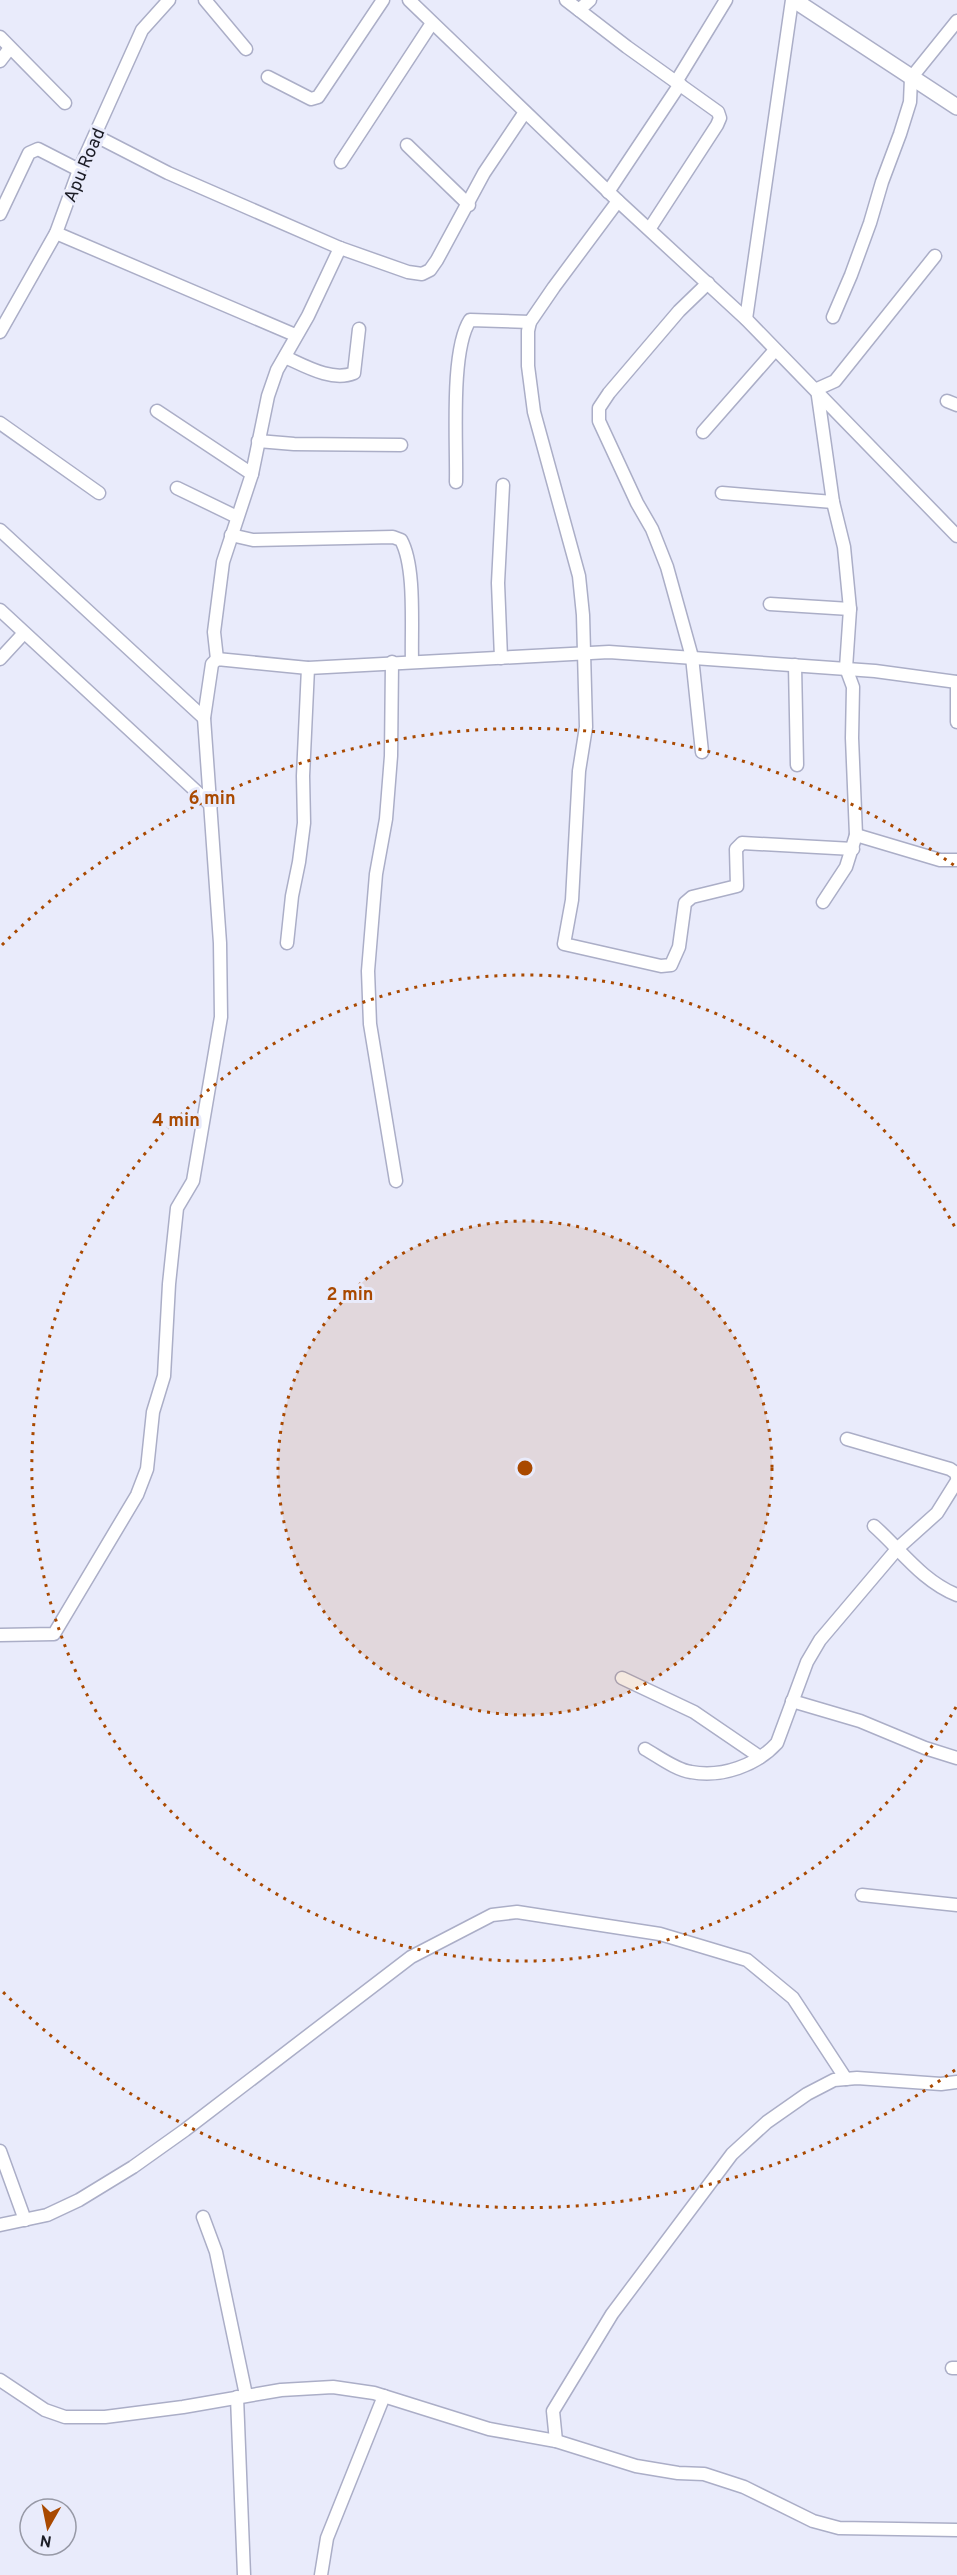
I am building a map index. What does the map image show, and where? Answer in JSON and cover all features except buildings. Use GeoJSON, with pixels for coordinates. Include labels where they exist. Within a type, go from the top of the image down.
{"type":"FeatureCollection","features":[{"type":"Feature","properties":{"kind":"street","name":"Apu Road"},"geometry":{"type":"LineString","coordinates":[[0,332],[56,233],[79,170],[142,30],[169,0]]}},
{"type":"Feature","properties":{"kind":"street"},"geometry":{"type":"LineString","coordinates":[[205,0],[246,49]]}},
{"type":"Feature","properties":{"kind":"street"},"geometry":{"type":"LineString","coordinates":[[268,77],[311,99],[318,97],[383,0]]}},
{"type":"Feature","properties":{"kind":"street"},"geometry":{"type":"LineString","coordinates":[[409,0],[608,192],[650,228],[746,319],[817,389],[957,536]]}},
{"type":"Feature","properties":{"kind":"street"},"geometry":{"type":"LineString","coordinates":[[566,0],[718,112],[720,118],[650,228]]}},
{"type":"Feature","properties":{"kind":"street"},"geometry":{"type":"LineString","coordinates":[[579,10],[590,0]]}},
{"type":"Feature","properties":{"kind":"street"},"geometry":{"type":"LineString","coordinates":[[608,192],[678,83],[726,0]]}},
{"type":"Feature","properties":{"kind":"street"},"geometry":{"type":"LineString","coordinates":[[746,319],[793,0],[957,107]]}},
{"type":"Feature","properties":{"kind":"street"},"geometry":{"type":"LineString","coordinates":[[833,317],[870,223],[910,102],[911,78],[957,21]]}},
{"type":"Feature","properties":{"kind":"street"},"geometry":{"type":"LineString","coordinates":[[341,162],[432,23]]}},
{"type":"Feature","properties":{"kind":"street"},"geometry":{"type":"LineString","coordinates":[[0,37],[65,103]]}},
{"type":"Feature","properties":{"kind":"street"},"geometry":{"type":"LineString","coordinates":[[0,61],[10,48]]}},
{"type":"Feature","properties":{"kind":"street"},"geometry":{"type":"LineString","coordinates":[[96,136],[168,173],[340,248],[408,272],[422,274],[430,270],[437,260],[469,206],[484,173],[525,112]]}},
{"type":"Feature","properties":{"kind":"street"},"geometry":{"type":"LineString","coordinates":[[407,146],[469,206]]}},
{"type":"Feature","properties":{"kind":"street"},"geometry":{"type":"LineString","coordinates":[[0,214],[29,153],[38,150],[79,170]]}},
{"type":"Feature","properties":{"kind":"street"},"geometry":{"type":"LineString","coordinates":[[618,201],[530,322],[528,366],[534,412],[579,576],[585,653],[586,727],[579,771],[572,900],[564,944],[661,966],[671,965],[679,947],[685,903],[692,897],[737,886],[735,849],[742,843],[853,849]]}},
{"type":"Feature","properties":{"kind":"street"},"geometry":{"type":"LineString","coordinates":[[56,233],[295,335]]}},
{"type":"Feature","properties":{"kind":"street"},"geometry":{"type":"LineString","coordinates":[[217,659],[214,632],[223,562],[252,474],[268,396],[277,369],[317,299],[340,248]]}},
{"type":"Feature","properties":{"kind":"street"},"geometry":{"type":"LineString","coordinates":[[817,389],[834,381],[842,373],[903,293],[935,256]]}},
{"type":"Feature","properties":{"kind":"street"},"geometry":{"type":"LineString","coordinates":[[702,752],[692,657],[667,567],[652,529],[599,421],[599,408],[609,393],[680,311],[708,283]]}},
{"type":"Feature","properties":{"kind":"street"},"geometry":{"type":"LineString","coordinates":[[456,482],[459,359],[466,327],[470,320],[530,322]]}},
{"type":"Feature","properties":{"kind":"street"},"geometry":{"type":"LineString","coordinates":[[285,357],[311,368],[345,377],[354,373],[359,329]]}},
{"type":"Feature","properties":{"kind":"street"},"geometry":{"type":"LineString","coordinates":[[703,432],[775,350]]}},
{"type":"Feature","properties":{"kind":"street"},"geometry":{"type":"LineString","coordinates":[[817,389],[833,502],[844,547],[850,609],[846,668],[853,687],[852,738],[856,835],[846,867],[822,902]]}},
{"type":"Feature","properties":{"kind":"street"},"geometry":{"type":"LineString","coordinates":[[158,411],[252,474]]}},
{"type":"Feature","properties":{"kind":"street"},"geometry":{"type":"LineString","coordinates":[[0,423],[99,493]]}},
{"type":"Feature","properties":{"kind":"street"},"geometry":{"type":"LineString","coordinates":[[258,441],[294,444],[401,445]]}},
{"type":"Feature","properties":{"kind":"street"},"geometry":{"type":"LineString","coordinates":[[501,658],[498,583],[503,484]]}},
{"type":"Feature","properties":{"kind":"street"},"geometry":{"type":"LineString","coordinates":[[177,488],[237,517]]}},
{"type":"Feature","properties":{"kind":"street"},"geometry":{"type":"LineString","coordinates":[[722,493],[833,502]]}},
{"type":"Feature","properties":{"kind":"street"},"geometry":{"type":"LineString","coordinates":[[0,530],[204,718]]}},
{"type":"Feature","properties":{"kind":"street"},"geometry":{"type":"LineString","coordinates":[[231,535],[253,540],[393,537],[402,540],[406,549],[410,576],[412,661]]}},
{"type":"Feature","properties":{"kind":"street"},"geometry":{"type":"LineString","coordinates":[[770,604],[850,609]]}},
{"type":"Feature","properties":{"kind":"street"},"geometry":{"type":"LineString","coordinates":[[0,610],[211,805]]}},
{"type":"Feature","properties":{"kind":"street"},"geometry":{"type":"LineString","coordinates":[[0,659],[24,633]]}},
{"type":"Feature","properties":{"kind":"street"},"geometry":{"type":"LineString","coordinates":[[217,659],[308,669],[392,662],[585,653],[692,657],[846,668],[957,682],[957,722]]}},
{"type":"Feature","properties":{"kind":"street"},"geometry":{"type":"LineString","coordinates":[[0,1635],[54,1634],[137,1495],[147,1468],[153,1412],[164,1376],[169,1284],[177,1208],[194,1181],[221,1017],[220,943],[204,718],[212,664],[217,659]]}},
{"type":"Feature","properties":{"kind":"street"},"geometry":{"type":"LineString","coordinates":[[392,662],[391,756],[386,819],[376,874],[368,971],[370,1024],[396,1181]]}},
{"type":"Feature","properties":{"kind":"street"},"geometry":{"type":"LineString","coordinates":[[795,665],[797,765]]}},
{"type":"Feature","properties":{"kind":"street"},"geometry":{"type":"LineString","coordinates":[[287,943],[304,823],[308,669]]}},
{"type":"Feature","properties":{"kind":"street"},"geometry":{"type":"LineString","coordinates":[[856,835],[930,858],[957,860]]}},
{"type":"Feature","properties":{"kind":"street"},"geometry":{"type":"LineString","coordinates":[[645,1749],[691,1772],[725,1772],[744,1766],[768,1753],[777,1743],[807,1662],[820,1640],[898,1548],[937,1513],[957,1479],[956,1473],[950,1469],[847,1439]]}},
{"type":"Feature","properties":{"kind":"street"},"geometry":{"type":"LineString","coordinates":[[874,1526],[933,1583],[957,1595]]}},
{"type":"Feature","properties":{"kind":"street"},"geometry":{"type":"LineString","coordinates":[[622,1678],[693,1712],[760,1757]]}},
{"type":"Feature","properties":{"kind":"street"},"geometry":{"type":"LineString","coordinates":[[792,1701],[860,1721],[925,1749],[957,1758]]}},
{"type":"Feature","properties":{"kind":"street"},"geometry":{"type":"LineString","coordinates":[[862,1894],[957,1905]]}},
{"type":"Feature","properties":{"kind":"street"},"geometry":{"type":"LineString","coordinates":[[0,2225],[47,2216],[79,2200],[133,2167],[185,2130],[411,1957],[492,1915],[517,1912],[660,1934],[747,1960],[793,1998],[846,2079]]}},
{"type":"Feature","properties":{"kind":"street"},"geometry":{"type":"LineString","coordinates":[[556,2441],[553,2411],[612,2314],[732,2154],[767,2122],[807,2094],[834,2080],[941,2084],[957,2082]]}},
{"type":"Feature","properties":{"kind":"street"},"geometry":{"type":"LineString","coordinates":[[0,2151],[25,2220]]}},
{"type":"Feature","properties":{"kind":"street"},"geometry":{"type":"LineString","coordinates":[[203,2217],[216,2252],[242,2396],[244,2575]]}},
{"type":"Feature","properties":{"kind":"street"},"geometry":{"type":"LineString","coordinates":[[0,2380],[45,2410],[65,2417],[105,2417],[183,2407],[242,2396],[333,2386],[384,2396],[489,2429],[556,2441],[636,2466],[678,2473],[704,2474],[744,2487],[813,2522],[840,2528],[957,2530]]}},
{"type":"Feature","properties":{"kind":"street"},"geometry":{"type":"LineString","coordinates":[[321,2575],[327,2538],[384,2396]]}}]}
